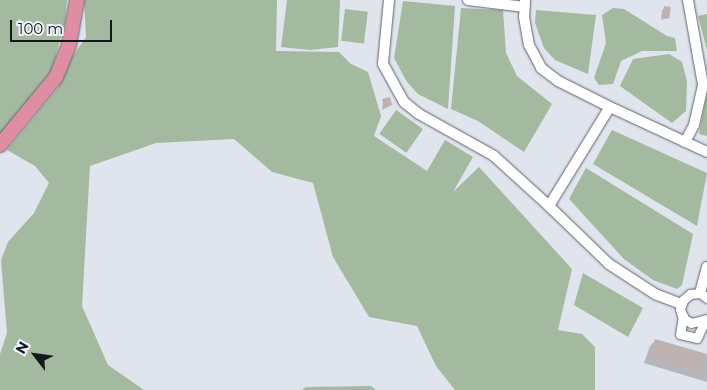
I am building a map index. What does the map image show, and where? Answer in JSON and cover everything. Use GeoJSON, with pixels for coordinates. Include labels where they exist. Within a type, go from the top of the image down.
{"type":"FeatureCollection","features":[{"type":"Feature","properties":{"kind":"highway"},"geometry":{"type":"LineString","coordinates":[[0,145],[56,77],[69,45],[76,0]]}},
{"type":"Feature","properties":{"kind":"street"},"geometry":{"type":"LineString","coordinates":[[389,0],[383,64],[404,102],[419,114],[494,156],[609,264],[655,294],[681,304]]}},
{"type":"Feature","properties":{"kind":"street"},"geometry":{"type":"LineString","coordinates":[[468,0],[525,3],[528,45],[541,68],[558,81],[707,152]]}},
{"type":"Feature","properties":{"kind":"street"},"geometry":{"type":"LineString","coordinates":[[685,142],[694,125],[703,85],[688,0]]}},
{"type":"Feature","properties":{"kind":"street"},"geometry":{"type":"LineString","coordinates":[[549,206],[610,107]]}},
{"type":"Feature","properties":{"kind":"street"},"geometry":{"type":"LineString","coordinates":[[681,304],[690,294],[703,296],[707,267]]}},
{"type":"Feature","properties":{"kind":"street"},"geometry":{"type":"LineString","coordinates":[[681,304],[683,316],[680,334],[696,338],[705,320]]}},
{"type":"Feature","properties":{"kind":"street"},"geometry":{"type":"LineString","coordinates":[[683,316],[691,323],[705,320]]}},
{"type":"Feature","properties":{"kind":"green space"},"geometry":{"type":"Polygon","coordinates":[[[0,0],[67,0],[65,22],[52,70],[0,134],[0,0]]]}},
{"type":"Feature","properties":{"kind":"green space"},"geometry":{"type":"Polygon","coordinates":[[[84,0],[277,0],[276,51],[339,52],[351,64],[368,72],[381,116],[374,136],[427,171],[445,140],[473,157],[453,192],[479,167],[572,269],[558,330],[582,334],[595,347],[595,390],[455,390],[436,366],[417,326],[369,317],[333,257],[313,183],[272,172],[234,139],[156,143],[90,166],[82,306],[108,365],[144,390],[0,390],[0,354],[7,333],[1,260],[8,242],[34,213],[49,183],[35,166],[7,150],[58,88],[72,57],[86,37],[84,0]]]}},
{"type":"Feature","properties":{"kind":"green space"},"geometry":{"type":"Polygon","coordinates":[[[287,0],[340,0],[338,47],[310,50],[281,47],[287,0]]]}},
{"type":"Feature","properties":{"kind":"green space"},"geometry":{"type":"Polygon","coordinates":[[[403,1],[455,6],[448,109],[418,94],[407,82],[394,58],[403,1]]]}},
{"type":"Feature","properties":{"kind":"green space"},"geometry":{"type":"Polygon","coordinates":[[[461,8],[503,10],[506,53],[517,76],[552,104],[524,152],[478,121],[451,109],[461,8]]]}},
{"type":"Feature","properties":{"kind":"green space"},"geometry":{"type":"Polygon","coordinates":[[[613,8],[624,9],[667,36],[675,38],[677,51],[642,51],[621,61],[613,84],[599,85],[594,78],[606,43],[602,15],[613,8]]]}},
{"type":"Feature","properties":{"kind":"green space"},"geometry":{"type":"Polygon","coordinates":[[[345,9],[368,12],[364,44],[341,41],[345,9]]]}},
{"type":"Feature","properties":{"kind":"green space"},"geometry":{"type":"Polygon","coordinates":[[[536,10],[596,15],[588,74],[555,60],[544,48],[535,23],[536,10]]]}},
{"type":"Feature","properties":{"kind":"green space"},"geometry":{"type":"Polygon","coordinates":[[[707,14],[707,50],[698,16],[707,14]]]}},
{"type":"Feature","properties":{"kind":"green space"},"geometry":{"type":"Polygon","coordinates":[[[669,54],[682,62],[687,81],[686,111],[672,123],[620,86],[633,59],[669,54]]]}},
{"type":"Feature","properties":{"kind":"green space"},"geometry":{"type":"Polygon","coordinates":[[[707,92],[707,136],[699,134],[707,92]]]}},
{"type":"Feature","properties":{"kind":"green space"},"geometry":{"type":"Polygon","coordinates":[[[396,110],[423,129],[406,153],[379,134],[396,110]]]}},
{"type":"Feature","properties":{"kind":"green space"},"geometry":{"type":"Polygon","coordinates":[[[612,130],[707,173],[697,226],[593,164],[612,130]]]}},
{"type":"Feature","properties":{"kind":"green space"},"geometry":{"type":"Polygon","coordinates":[[[586,168],[693,234],[682,285],[677,289],[653,280],[624,259],[569,199],[586,168]]]}},
{"type":"Feature","properties":{"kind":"green space"},"geometry":{"type":"Polygon","coordinates":[[[583,273],[643,308],[628,337],[574,305],[583,273]]]}},
{"type":"Feature","properties":{"kind":"green space"},"geometry":{"type":"Polygon","coordinates":[[[371,386],[376,390],[302,390],[306,387],[371,386]]]}},
{"type":"Feature","properties":{"kind":"building"},"geometry":{"type":"Polygon","coordinates":[[[664,6],[671,7],[669,19],[662,18],[664,6]]]}},
{"type":"Feature","properties":{"kind":"building"},"geometry":{"type":"Polygon","coordinates":[[[390,97],[392,105],[385,108],[382,99],[390,97]]]}},
{"type":"Feature","properties":{"kind":"building"},"geometry":{"type":"Polygon","coordinates":[[[655,339],[707,354],[701,373],[649,358],[655,339]]]}}]}
